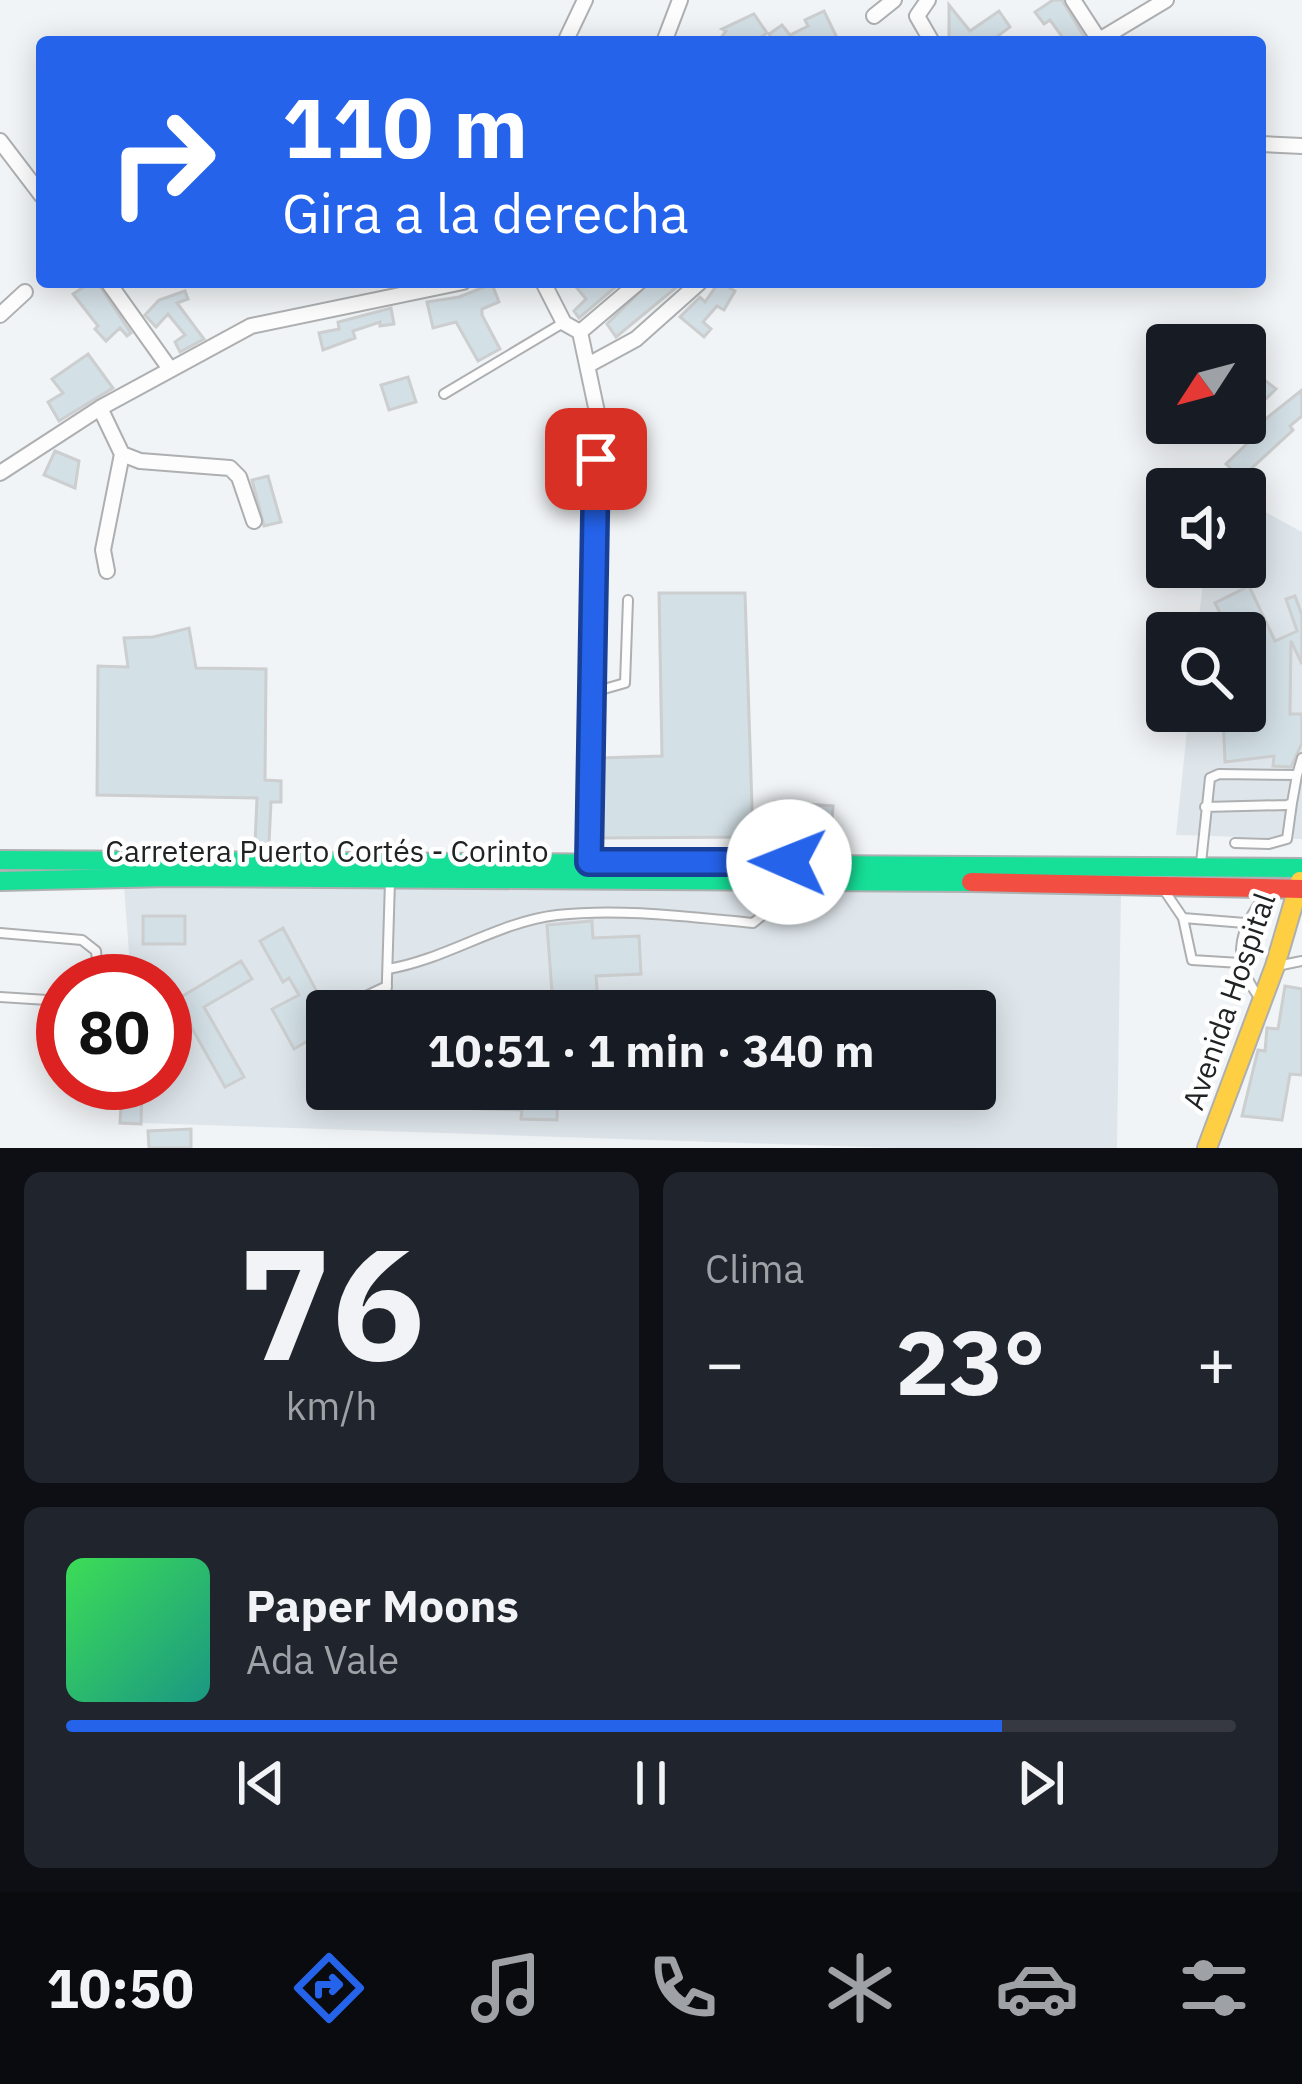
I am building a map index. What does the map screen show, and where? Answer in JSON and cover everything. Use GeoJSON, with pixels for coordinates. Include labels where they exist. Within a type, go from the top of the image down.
{"type":"FeatureCollection","features":[{"type":"Feature","properties":{"kind":"main road","name":"Carretera Puerto Cortés - Corinto"},"geometry":{"type":"LineString","coordinates":[[0,860],[230,868],[589,871],[1201,865],[1301,879]]}},
{"type":"Feature","properties":{"kind":"main road","name":"Carretera Puerto Cortés - Corinto"},"geometry":{"type":"LineString","coordinates":[[0,880],[230,868],[390,879],[589,871],[772,883],[881,880],[1164,888],[1271,888],[1301,879]]}},
{"type":"Feature","properties":{"kind":"main road","name":"Avenida Hospital"},"geometry":{"type":"LineString","coordinates":[[1207,1148],[1275,966],[1301,879]]}},
{"type":"Feature","properties":{"kind":"street"},"geometry":{"type":"LineString","coordinates":[[568,36],[585,0]]}},
{"type":"Feature","properties":{"kind":"street"},"geometry":{"type":"LineString","coordinates":[[666,36],[680,0]]}},
{"type":"Feature","properties":{"kind":"street"},"geometry":{"type":"LineString","coordinates":[[874,16],[894,0]]}},
{"type":"Feature","properties":{"kind":"street"},"geometry":{"type":"LineString","coordinates":[[928,0],[917,16],[929,36]]}},
{"type":"Feature","properties":{"kind":"street"},"geometry":{"type":"LineString","coordinates":[[1073,0],[1094,36]]}},
{"type":"Feature","properties":{"kind":"street"},"geometry":{"type":"LineString","coordinates":[[1105,36],[1166,0]]}},
{"type":"Feature","properties":{"kind":"street"},"geometry":{"type":"LineString","coordinates":[[0,141],[36,188]]}},
{"type":"Feature","properties":{"kind":"street"},"geometry":{"type":"LineString","coordinates":[[1266,143],[1302,146]]}},
{"type":"Feature","properties":{"kind":"street"},"geometry":{"type":"LineString","coordinates":[[112,288],[170,369]]}},
{"type":"Feature","properties":{"kind":"street"},"geometry":{"type":"LineString","coordinates":[[0,473],[100,407],[251,326],[420,288]]}},
{"type":"Feature","properties":{"kind":"street"},"geometry":{"type":"LineString","coordinates":[[546,288],[564,323],[580,332],[597,412],[588,693],[589,871]]}},
{"type":"Feature","properties":{"kind":"street"},"geometry":{"type":"LineString","coordinates":[[580,332],[631,288]]}},
{"type":"Feature","properties":{"kind":"street"},"geometry":{"type":"LineString","coordinates":[[590,364],[637,339],[693,288]]}},
{"type":"Feature","properties":{"kind":"street"},"geometry":{"type":"LineString","coordinates":[[0,315],[25,292]]}},
{"type":"Feature","properties":{"kind":"street"},"geometry":{"type":"LineString","coordinates":[[100,407],[122,454],[103,550],[107,572]]}},
{"type":"Feature","properties":{"kind":"street"},"geometry":{"type":"LineString","coordinates":[[122,454],[140,461],[230,468],[239,477],[254,521]]}},
{"type":"Feature","properties":{"kind":"lane"},"geometry":{"type":"LineString","coordinates":[[444,394],[564,323]]}},
{"type":"Feature","properties":{"kind":"lane"},"geometry":{"type":"LineString","coordinates":[[588,693],[625,683],[628,600]]}},
{"type":"Feature","properties":{"kind":"lane"},"geometry":{"type":"LineString","coordinates":[[1235,843],[1269,844],[1287,838],[1302,758]]}},
{"type":"Feature","properties":{"kind":"lane"},"geometry":{"type":"LineString","coordinates":[[1201,865],[1206,787],[1220,774],[1297,775]]}},
{"type":"Feature","properties":{"kind":"lane"},"geometry":{"type":"LineString","coordinates":[[1205,807],[1292,803]]}},
{"type":"Feature","properties":{"kind":"lane"},"geometry":{"type":"LineString","coordinates":[[387,990],[390,879]]}},
{"type":"Feature","properties":{"kind":"lane"},"geometry":{"type":"LineString","coordinates":[[388,969],[417,964],[513,926],[556,915],[659,914],[753,922],[768,911],[772,883]]}},
{"type":"Feature","properties":{"kind":"lane"},"geometry":{"type":"LineString","coordinates":[[1164,888],[1184,918],[1192,960],[1240,963]]}},
{"type":"Feature","properties":{"kind":"lane"},"geometry":{"type":"LineString","coordinates":[[1262,1003],[1240,963],[1240,932],[1271,888]]}},
{"type":"Feature","properties":{"kind":"lane"},"geometry":{"type":"LineString","coordinates":[[1184,918],[1246,923]]}},
{"type":"Feature","properties":{"kind":"lane"},"geometry":{"type":"LineString","coordinates":[[0,933],[82,940],[96,954]]}},
{"type":"Feature","properties":{"kind":"lane"},"geometry":{"type":"LineString","coordinates":[[1275,966],[1302,961]]}},
{"type":"Feature","properties":{"kind":"lane"},"geometry":{"type":"LineString","coordinates":[[379,990],[387,986]]}},
{"type":"Feature","properties":{"kind":"lane"},"geometry":{"type":"LineString","coordinates":[[0,997],[36,999]]}},
{"type":"Feature","properties":{"kind":"shaded area"},"geometry":{"type":"Polygon","coordinates":[[[1266,512],[1302,532],[1302,839],[1176,835],[1187,732],[1266,732],[1266,612],[1200,612],[1202,588],[1266,588],[1266,512]]]}},
{"type":"Feature","properties":{"kind":"shaded area"},"geometry":{"type":"Polygon","coordinates":[[[124,886],[1121,893],[1117,1148],[894,1148],[142,1123],[141,1110],[192,1110],[192,954],[129,954],[124,886]]]}},
{"type":"Feature","properties":{"kind":"building"},"geometry":{"type":"Polygon","coordinates":[[[1053,0],[1062,0],[1084,36],[1062,36],[1050,20],[1044,24],[1035,12],[1053,0]]]}},
{"type":"Feature","properties":{"kind":"building"},"geometry":{"type":"Polygon","coordinates":[[[949,5],[970,31],[999,11],[1010,27],[998,36],[949,36],[949,5]]]}},
{"type":"Feature","properties":{"kind":"building"},"geometry":{"type":"Polygon","coordinates":[[[824,11],[836,36],[770,36],[769,34],[782,25],[790,35],[808,26],[805,20],[824,11]]]}},
{"type":"Feature","properties":{"kind":"building"},"geometry":{"type":"Polygon","coordinates":[[[754,14],[767,33],[722,36],[726,31],[722,29],[754,14]]]}},
{"type":"Feature","properties":{"kind":"building"},"geometry":{"type":"Polygon","coordinates":[[[82,288],[101,288],[131,333],[127,336],[120,328],[106,341],[73,294],[82,288]]]}},
{"type":"Feature","properties":{"kind":"building"},"geometry":{"type":"Polygon","coordinates":[[[494,288],[499,302],[482,309],[482,315],[500,349],[478,361],[456,322],[433,328],[427,302],[494,288]]]}},
{"type":"Feature","properties":{"kind":"building"},"geometry":{"type":"Polygon","coordinates":[[[577,288],[614,288],[579,318],[574,311],[586,299],[577,288]]]}},
{"type":"Feature","properties":{"kind":"building"},"geometry":{"type":"Polygon","coordinates":[[[644,288],[676,288],[616,337],[607,324],[644,288]]]}},
{"type":"Feature","properties":{"kind":"building"},"geometry":{"type":"Polygon","coordinates":[[[715,288],[735,291],[724,310],[717,306],[703,322],[711,329],[704,337],[680,317],[700,297],[705,302],[715,288]]]}},
{"type":"Feature","properties":{"kind":"building"},"geometry":{"type":"Polygon","coordinates":[[[185,291],[188,299],[177,303],[204,339],[180,352],[175,342],[185,335],[168,314],[156,327],[145,315],[159,300],[185,291]]]}},
{"type":"Feature","properties":{"kind":"building"},"geometry":{"type":"Polygon","coordinates":[[[391,308],[394,324],[380,326],[380,322],[353,331],[355,338],[323,350],[319,333],[339,329],[338,322],[391,308]]]}},
{"type":"Feature","properties":{"kind":"building"},"geometry":{"type":"Polygon","coordinates":[[[88,354],[113,388],[59,421],[48,402],[63,393],[52,379],[88,354]]]}},
{"type":"Feature","properties":{"kind":"building"},"geometry":{"type":"Polygon","coordinates":[[[408,377],[416,402],[389,410],[381,385],[408,377]]]}},
{"type":"Feature","properties":{"kind":"building"},"geometry":{"type":"Polygon","coordinates":[[[1302,390],[1302,416],[1290,426],[1293,430],[1252,468],[1230,468],[1226,464],[1247,444],[1266,444],[1266,419],[1302,390]]]}},
{"type":"Feature","properties":{"kind":"building"},"geometry":{"type":"Polygon","coordinates":[[[55,451],[79,461],[75,488],[44,475],[55,451]]]}},
{"type":"Feature","properties":{"kind":"building"},"geometry":{"type":"Polygon","coordinates":[[[268,476],[281,522],[264,526],[252,480],[268,476]]]}},
{"type":"Feature","properties":{"kind":"building"},"geometry":{"type":"Polygon","coordinates":[[[1250,588],[1261,612],[1220,612],[1215,603],[1250,588]]]}},
{"type":"Feature","properties":{"kind":"building"},"geometry":{"type":"Polygon","coordinates":[[[659,593],[745,593],[753,837],[600,838],[600,758],[662,756],[659,593]]]}},
{"type":"Feature","properties":{"kind":"building"},"geometry":{"type":"Polygon","coordinates":[[[1295,596],[1302,615],[1302,664],[1291,641],[1290,714],[1302,714],[1302,743],[1291,767],[1273,766],[1274,756],[1225,762],[1224,732],[1266,732],[1266,622],[1275,641],[1297,631],[1286,599],[1295,596]]]}},
{"type":"Feature","properties":{"kind":"building"},"geometry":{"type":"Polygon","coordinates":[[[189,628],[196,668],[266,669],[265,780],[281,781],[281,802],[271,802],[269,844],[255,844],[257,798],[97,795],[98,666],[128,667],[124,638],[189,628]]]}},
{"type":"Feature","properties":{"kind":"building"},"geometry":{"type":"Polygon","coordinates":[[[775,802],[833,806],[831,837],[817,836],[818,820],[789,818],[788,826],[774,825],[775,802]]]}},
{"type":"Feature","properties":{"kind":"building"},"geometry":{"type":"Polygon","coordinates":[[[143,916],[185,916],[185,944],[143,944],[143,916]]]}},
{"type":"Feature","properties":{"kind":"building"},"geometry":{"type":"Polygon","coordinates":[[[592,921],[593,938],[639,936],[641,974],[596,976],[597,990],[552,990],[547,925],[592,921]]]}},
{"type":"Feature","properties":{"kind":"building"},"geometry":{"type":"Polygon","coordinates":[[[283,928],[316,990],[306,990],[306,1042],[294,1049],[272,1009],[299,995],[289,978],[283,982],[260,941],[283,928]]]}},
{"type":"Feature","properties":{"kind":"building"},"geometry":{"type":"Polygon","coordinates":[[[241,961],[252,979],[204,1007],[244,1077],[225,1087],[192,1028],[192,990],[241,961]]]}},
{"type":"Feature","properties":{"kind":"building"},"geometry":{"type":"Polygon","coordinates":[[[1285,986],[1302,989],[1302,1075],[1290,1074],[1282,1120],[1242,1116],[1258,1050],[1265,1051],[1267,1028],[1278,1029],[1285,986]]]}},
{"type":"Feature","properties":{"kind":"building"},"geometry":{"type":"Polygon","coordinates":[[[121,1110],[141,1110],[141,1124],[120,1123],[121,1110]]]}},
{"type":"Feature","properties":{"kind":"building"},"geometry":{"type":"Polygon","coordinates":[[[522,1110],[557,1110],[557,1120],[521,1119],[522,1110]]]}},
{"type":"Feature","properties":{"kind":"building"},"geometry":{"type":"Polygon","coordinates":[[[191,1129],[191,1148],[149,1148],[148,1131],[191,1129]]]}},
{"type":"Feature","properties":{"kind":"traffic: fast"},"geometry":{"type":"LineString","coordinates":[[0,860],[1302,868]]}},
{"type":"Feature","properties":{"kind":"traffic: fast"},"geometry":{"type":"LineString","coordinates":[[0,881],[168,877],[971,882]]}},
{"type":"Feature","properties":{"kind":"traffic: slow"},"geometry":{"type":"LineString","coordinates":[[1207,1148],[1275,966],[1300,881]]}},
{"type":"Feature","properties":{"kind":"traffic: jam"},"geometry":{"type":"LineString","coordinates":[[971,882],[1302,889]]}},
{"type":"Feature","properties":{"kind":"route"},"geometry":{"type":"LineString","coordinates":[[596,459],[588,693],[589,862],[789,862]]}}]}
